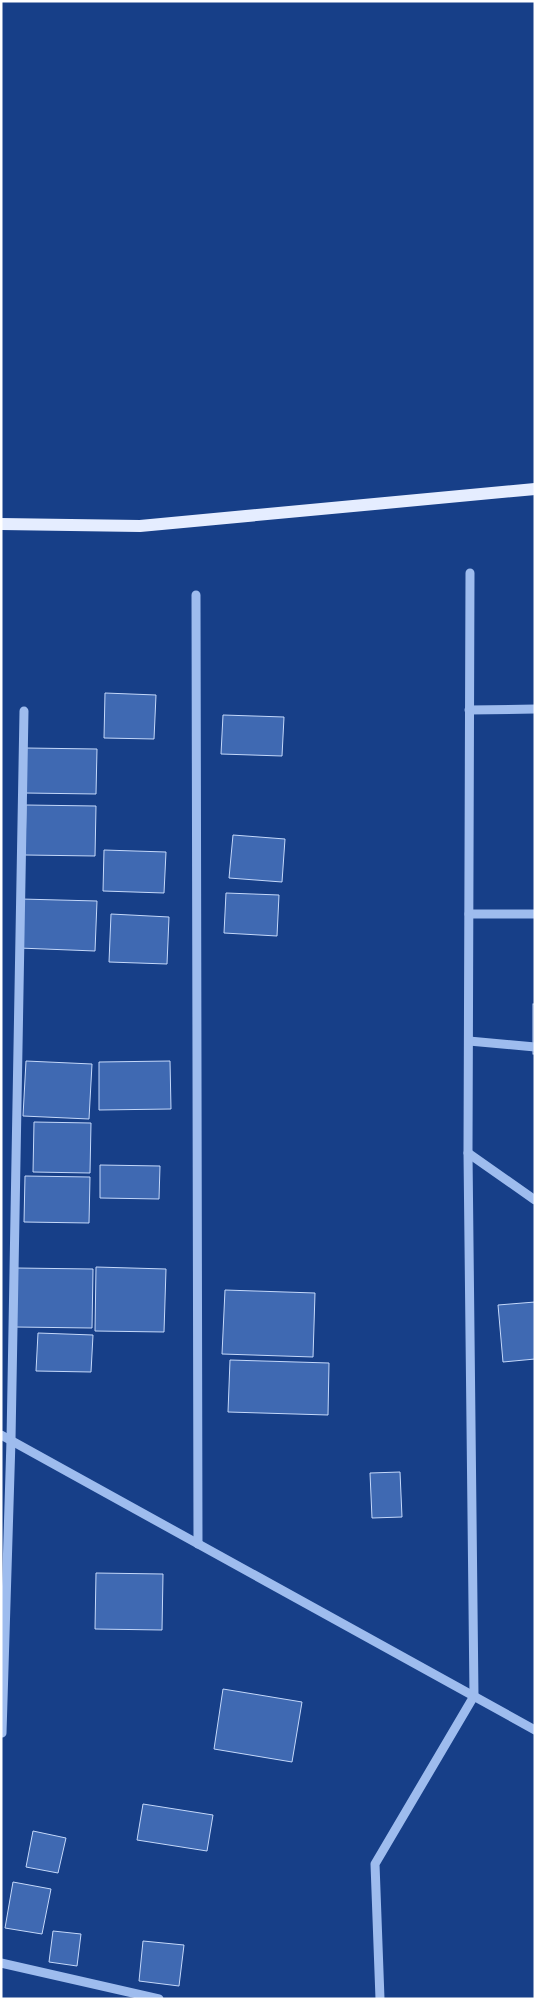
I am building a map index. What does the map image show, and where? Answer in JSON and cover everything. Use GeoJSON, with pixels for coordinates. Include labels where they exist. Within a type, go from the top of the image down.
{"type":"FeatureCollection","features":[{"type":"Feature","properties":{"kind":"main road"},"geometry":{"type":"LineString","coordinates":[[1,524],[140,526],[535,489]]}},
{"type":"Feature","properties":{"kind":"street"},"geometry":{"type":"LineString","coordinates":[[380,1999],[375,1864],[474,1696],[468,1152],[470,573]]}},
{"type":"Feature","properties":{"kind":"street"},"geometry":{"type":"LineString","coordinates":[[196,595],[198,1544]]}},
{"type":"Feature","properties":{"kind":"street"},"geometry":{"type":"LineString","coordinates":[[469,710],[535,709]]}},
{"type":"Feature","properties":{"kind":"street"},"geometry":{"type":"LineString","coordinates":[[2,1733],[11,1440],[24,711]]}},
{"type":"Feature","properties":{"kind":"street"},"geometry":{"type":"LineString","coordinates":[[469,914],[535,914]]}},
{"type":"Feature","properties":{"kind":"street"},"geometry":{"type":"LineString","coordinates":[[469,1041],[535,1047]]}},
{"type":"Feature","properties":{"kind":"street"},"geometry":{"type":"LineString","coordinates":[[468,1152],[535,1200]]}},
{"type":"Feature","properties":{"kind":"street"},"geometry":{"type":"LineString","coordinates":[[1,1435],[535,1730]]}},
{"type":"Feature","properties":{"kind":"street"},"geometry":{"type":"LineString","coordinates":[[1,1963],[159,1999]]}},
{"type":"Feature","properties":{"kind":"building"},"geometry":{"type":"Polygon","coordinates":[[[105,693],[156,695],[154,739],[104,738],[105,693]]]}},
{"type":"Feature","properties":{"kind":"building"},"geometry":{"type":"Polygon","coordinates":[[[223,715],[284,717],[282,756],[221,754],[223,715]]]}},
{"type":"Feature","properties":{"kind":"building"},"geometry":{"type":"Polygon","coordinates":[[[26,748],[97,749],[96,794],[25,793],[26,748]]]}},
{"type":"Feature","properties":{"kind":"building"},"geometry":{"type":"Polygon","coordinates":[[[26,805],[96,806],[95,856],[25,855],[26,805]]]}},
{"type":"Feature","properties":{"kind":"building"},"geometry":{"type":"Polygon","coordinates":[[[233,835],[285,839],[282,882],[229,878],[233,835]]]}},
{"type":"Feature","properties":{"kind":"building"},"geometry":{"type":"Polygon","coordinates":[[[104,850],[166,852],[164,893],[103,891],[104,850]]]}},
{"type":"Feature","properties":{"kind":"building"},"geometry":{"type":"Polygon","coordinates":[[[226,893],[279,895],[277,936],[224,933],[226,893]]]}},
{"type":"Feature","properties":{"kind":"building"},"geometry":{"type":"Polygon","coordinates":[[[21,899],[97,901],[95,951],[19,948],[21,899]]]}},
{"type":"Feature","properties":{"kind":"building"},"geometry":{"type":"Polygon","coordinates":[[[111,914],[169,917],[167,964],[109,962],[111,914]]]}},
{"type":"Feature","properties":{"kind":"building"},"geometry":{"type":"Polygon","coordinates":[[[533,1004],[535,1004],[535,1054],[533,1054],[533,1004]]]}},
{"type":"Feature","properties":{"kind":"building"},"geometry":{"type":"Polygon","coordinates":[[[26,1061],[92,1064],[89,1119],[23,1116],[26,1061]]]}},
{"type":"Feature","properties":{"kind":"building"},"geometry":{"type":"Polygon","coordinates":[[[170,1061],[171,1109],[99,1110],[99,1062],[170,1061]]]}},
{"type":"Feature","properties":{"kind":"building"},"geometry":{"type":"Polygon","coordinates":[[[34,1122],[91,1123],[90,1173],[33,1172],[34,1122]]]}},
{"type":"Feature","properties":{"kind":"building"},"geometry":{"type":"Polygon","coordinates":[[[100,1165],[160,1166],[159,1199],[100,1198],[100,1165]]]}},
{"type":"Feature","properties":{"kind":"building"},"geometry":{"type":"Polygon","coordinates":[[[25,1176],[90,1177],[89,1223],[24,1222],[25,1176]]]}},
{"type":"Feature","properties":{"kind":"building"},"geometry":{"type":"Polygon","coordinates":[[[96,1267],[166,1269],[164,1332],[95,1331],[96,1267]]]}},
{"type":"Feature","properties":{"kind":"building"},"geometry":{"type":"Polygon","coordinates":[[[16,1268],[93,1269],[92,1328],[15,1327],[16,1268]]]}},
{"type":"Feature","properties":{"kind":"building"},"geometry":{"type":"Polygon","coordinates":[[[225,1290],[315,1293],[313,1357],[222,1354],[225,1290]]]}},
{"type":"Feature","properties":{"kind":"building"},"geometry":{"type":"Polygon","coordinates":[[[535,1302],[535,1359],[503,1362],[498,1305],[535,1302]]]}},
{"type":"Feature","properties":{"kind":"building"},"geometry":{"type":"Polygon","coordinates":[[[38,1333],[93,1335],[91,1372],[36,1371],[38,1333]]]}},
{"type":"Feature","properties":{"kind":"building"},"geometry":{"type":"Polygon","coordinates":[[[230,1360],[329,1363],[328,1415],[228,1412],[230,1360]]]}},
{"type":"Feature","properties":{"kind":"building"},"geometry":{"type":"Polygon","coordinates":[[[400,1472],[402,1517],[372,1518],[370,1473],[400,1472]]]}},
{"type":"Feature","properties":{"kind":"building"},"geometry":{"type":"Polygon","coordinates":[[[96,1573],[163,1574],[162,1630],[95,1629],[96,1573]]]}},
{"type":"Feature","properties":{"kind":"building"},"geometry":{"type":"Polygon","coordinates":[[[223,1689],[302,1702],[292,1762],[214,1749],[223,1689]]]}},
{"type":"Feature","properties":{"kind":"building"},"geometry":{"type":"Polygon","coordinates":[[[143,1804],[213,1815],[207,1851],[137,1840],[143,1804]]]}},
{"type":"Feature","properties":{"kind":"building"},"geometry":{"type":"Polygon","coordinates":[[[33,1831],[66,1838],[58,1873],[26,1867],[33,1831]]]}},
{"type":"Feature","properties":{"kind":"building"},"geometry":{"type":"Polygon","coordinates":[[[13,1882],[51,1889],[42,1934],[5,1928],[13,1882]]]}},
{"type":"Feature","properties":{"kind":"building"},"geometry":{"type":"Polygon","coordinates":[[[53,1931],[81,1934],[77,1966],[49,1962],[53,1931]]]}},
{"type":"Feature","properties":{"kind":"building"},"geometry":{"type":"Polygon","coordinates":[[[143,1941],[184,1945],[179,1986],[139,1981],[143,1941]]]}}]}
